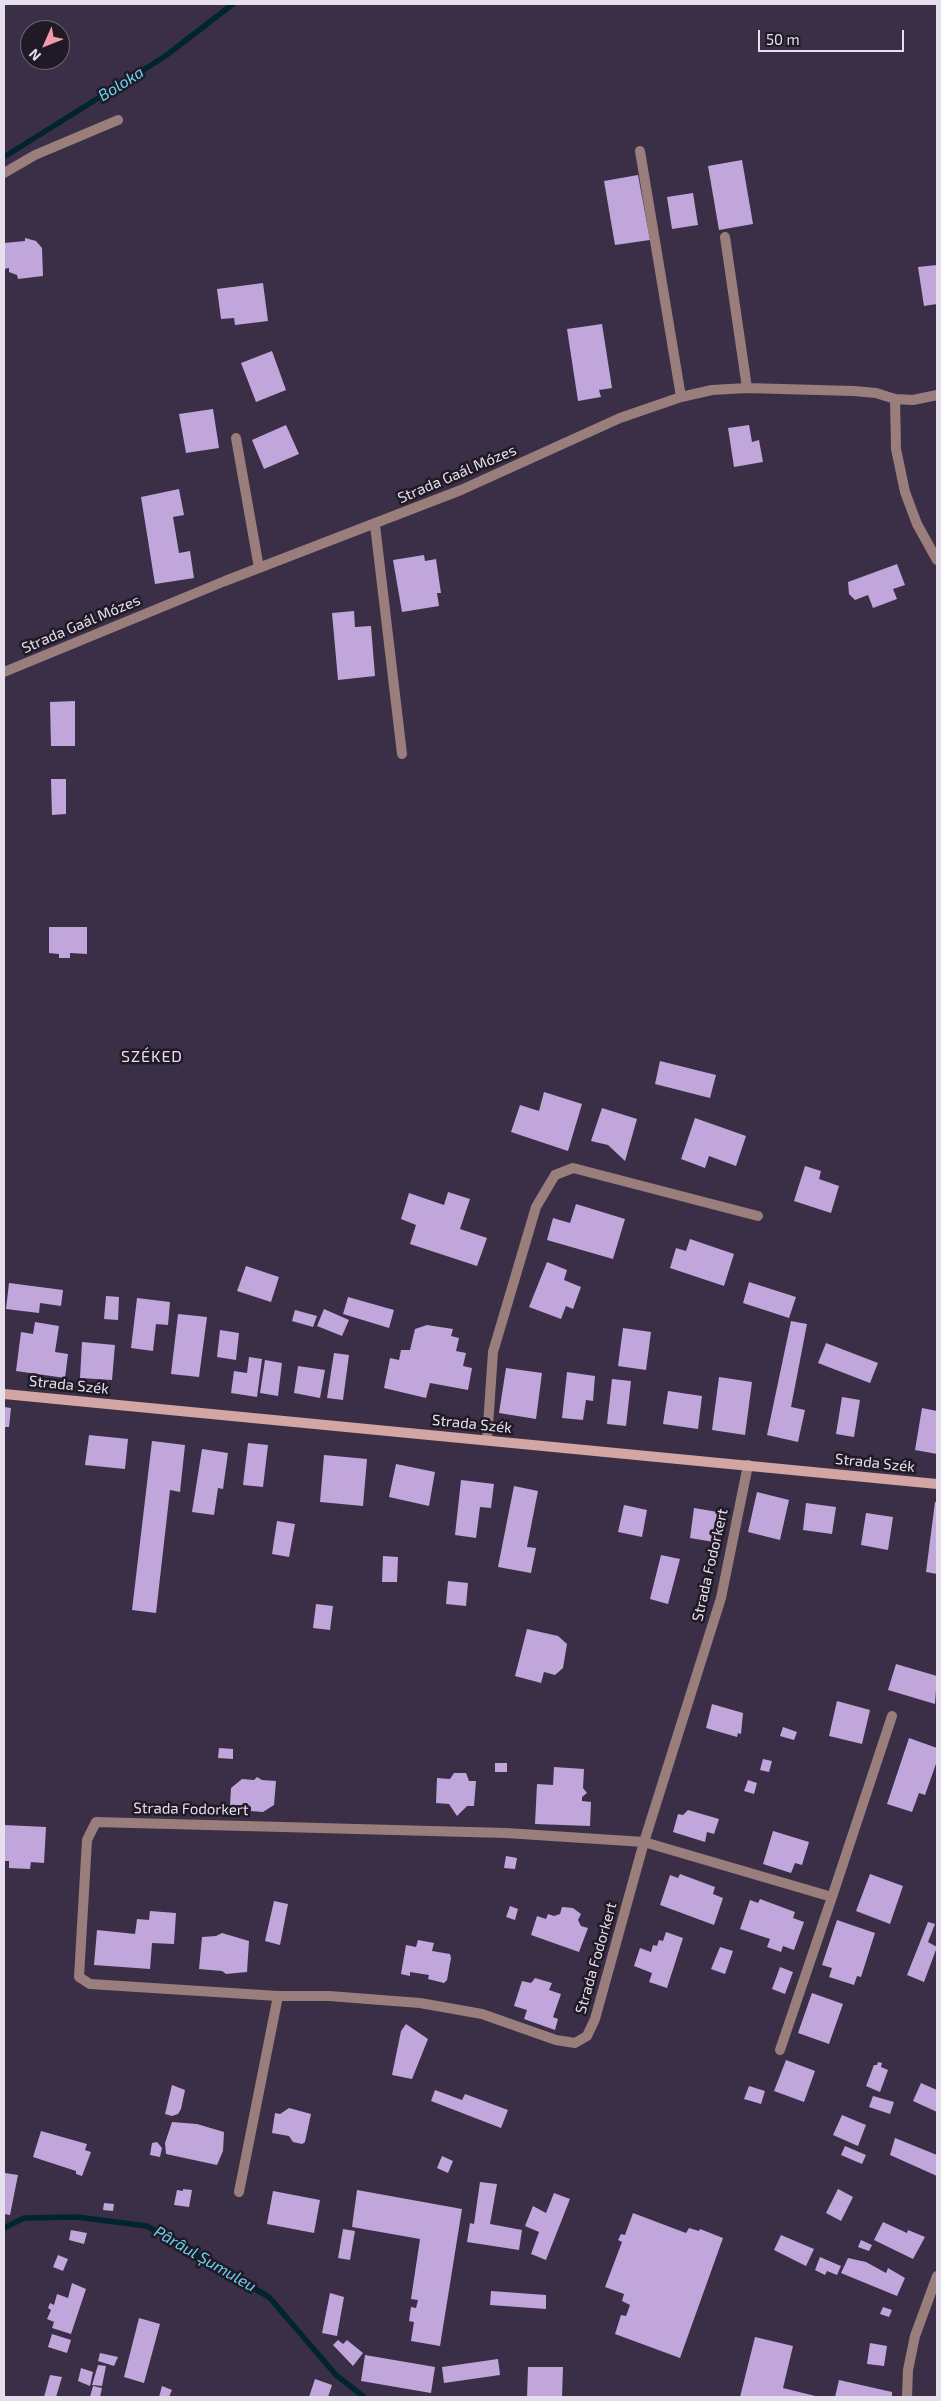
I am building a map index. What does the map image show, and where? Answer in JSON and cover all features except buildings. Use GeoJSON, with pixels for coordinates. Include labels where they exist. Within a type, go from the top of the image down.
{"type":"FeatureCollection","features":[{"type":"Feature","properties":{"kind":"street"},"geometry":{"type":"LineString","coordinates":[[4,173],[35,156],[118,120]]}},
{"type":"Feature","properties":{"kind":"street"},"geometry":{"type":"LineString","coordinates":[[640,151],[681,397]]}},
{"type":"Feature","properties":{"kind":"street"},"geometry":{"type":"LineString","coordinates":[[725,237],[747,388]]}},
{"type":"Feature","properties":{"kind":"street","name":"Strada Gaál Mózes"},"geometry":{"type":"LineString","coordinates":[[4,672],[259,568],[375,525],[461,490],[620,418],[681,397],[712,390],[747,388],[854,391],[876,393],[895,399],[913,400],[937,395]]}},
{"type":"Feature","properties":{"kind":"street"},"geometry":{"type":"LineString","coordinates":[[895,399],[896,449],[905,492],[917,524],[937,560]]}},
{"type":"Feature","properties":{"kind":"street"},"geometry":{"type":"LineString","coordinates":[[236,438],[259,568]]}},
{"type":"Feature","properties":{"kind":"street"},"geometry":{"type":"LineString","coordinates":[[375,525],[402,754]]}},
{"type":"Feature","properties":{"kind":"street"},"geometry":{"type":"LineString","coordinates":[[487,1440],[493,1352],[536,1207],[555,1175],[573,1168],[758,1216]]}},
{"type":"Feature","properties":{"kind":"street","name":"Strada Szék"},"geometry":{"type":"LineString","coordinates":[[4,1394],[937,1484]]}},
{"type":"Feature","properties":{"kind":"street","name":"Strada Fodorkert"},"geometry":{"type":"LineString","coordinates":[[748,1465],[720,1598],[644,1842],[595,2019],[587,2036],[575,2043],[556,2040],[482,2014],[420,2003],[329,1996],[278,1996],[90,1984],[79,1977],[87,1840],[96,1822],[506,1833],[644,1842],[832,1897]]}},
{"type":"Feature","properties":{"kind":"street"},"geometry":{"type":"LineString","coordinates":[[780,2050],[892,1716]]}},
{"type":"Feature","properties":{"kind":"street"},"geometry":{"type":"LineString","coordinates":[[239,2192],[278,1996]]}},
{"type":"Feature","properties":{"kind":"street"},"geometry":{"type":"LineString","coordinates":[[907,2397],[908,2370],[915,2336],[937,2276]]}},
{"type":"Feature","properties":{"kind":"waterway","name":"Boloka"},"geometry":{"type":"LineString","coordinates":[[4,157],[164,57],[233,4]]}},
{"type":"Feature","properties":{"kind":"waterway","name":"Pârâul Șumuleu"},"geometry":{"type":"LineString","coordinates":[[4,2228],[24,2218],[77,2217],[147,2226],[269,2297],[336,2375],[364,2397]]}},
{"type":"Feature","properties":{"kind":"district","name":"SZÉKED"},"geometry":{"type":"Point","coordinates":[152,1057]}}]}
